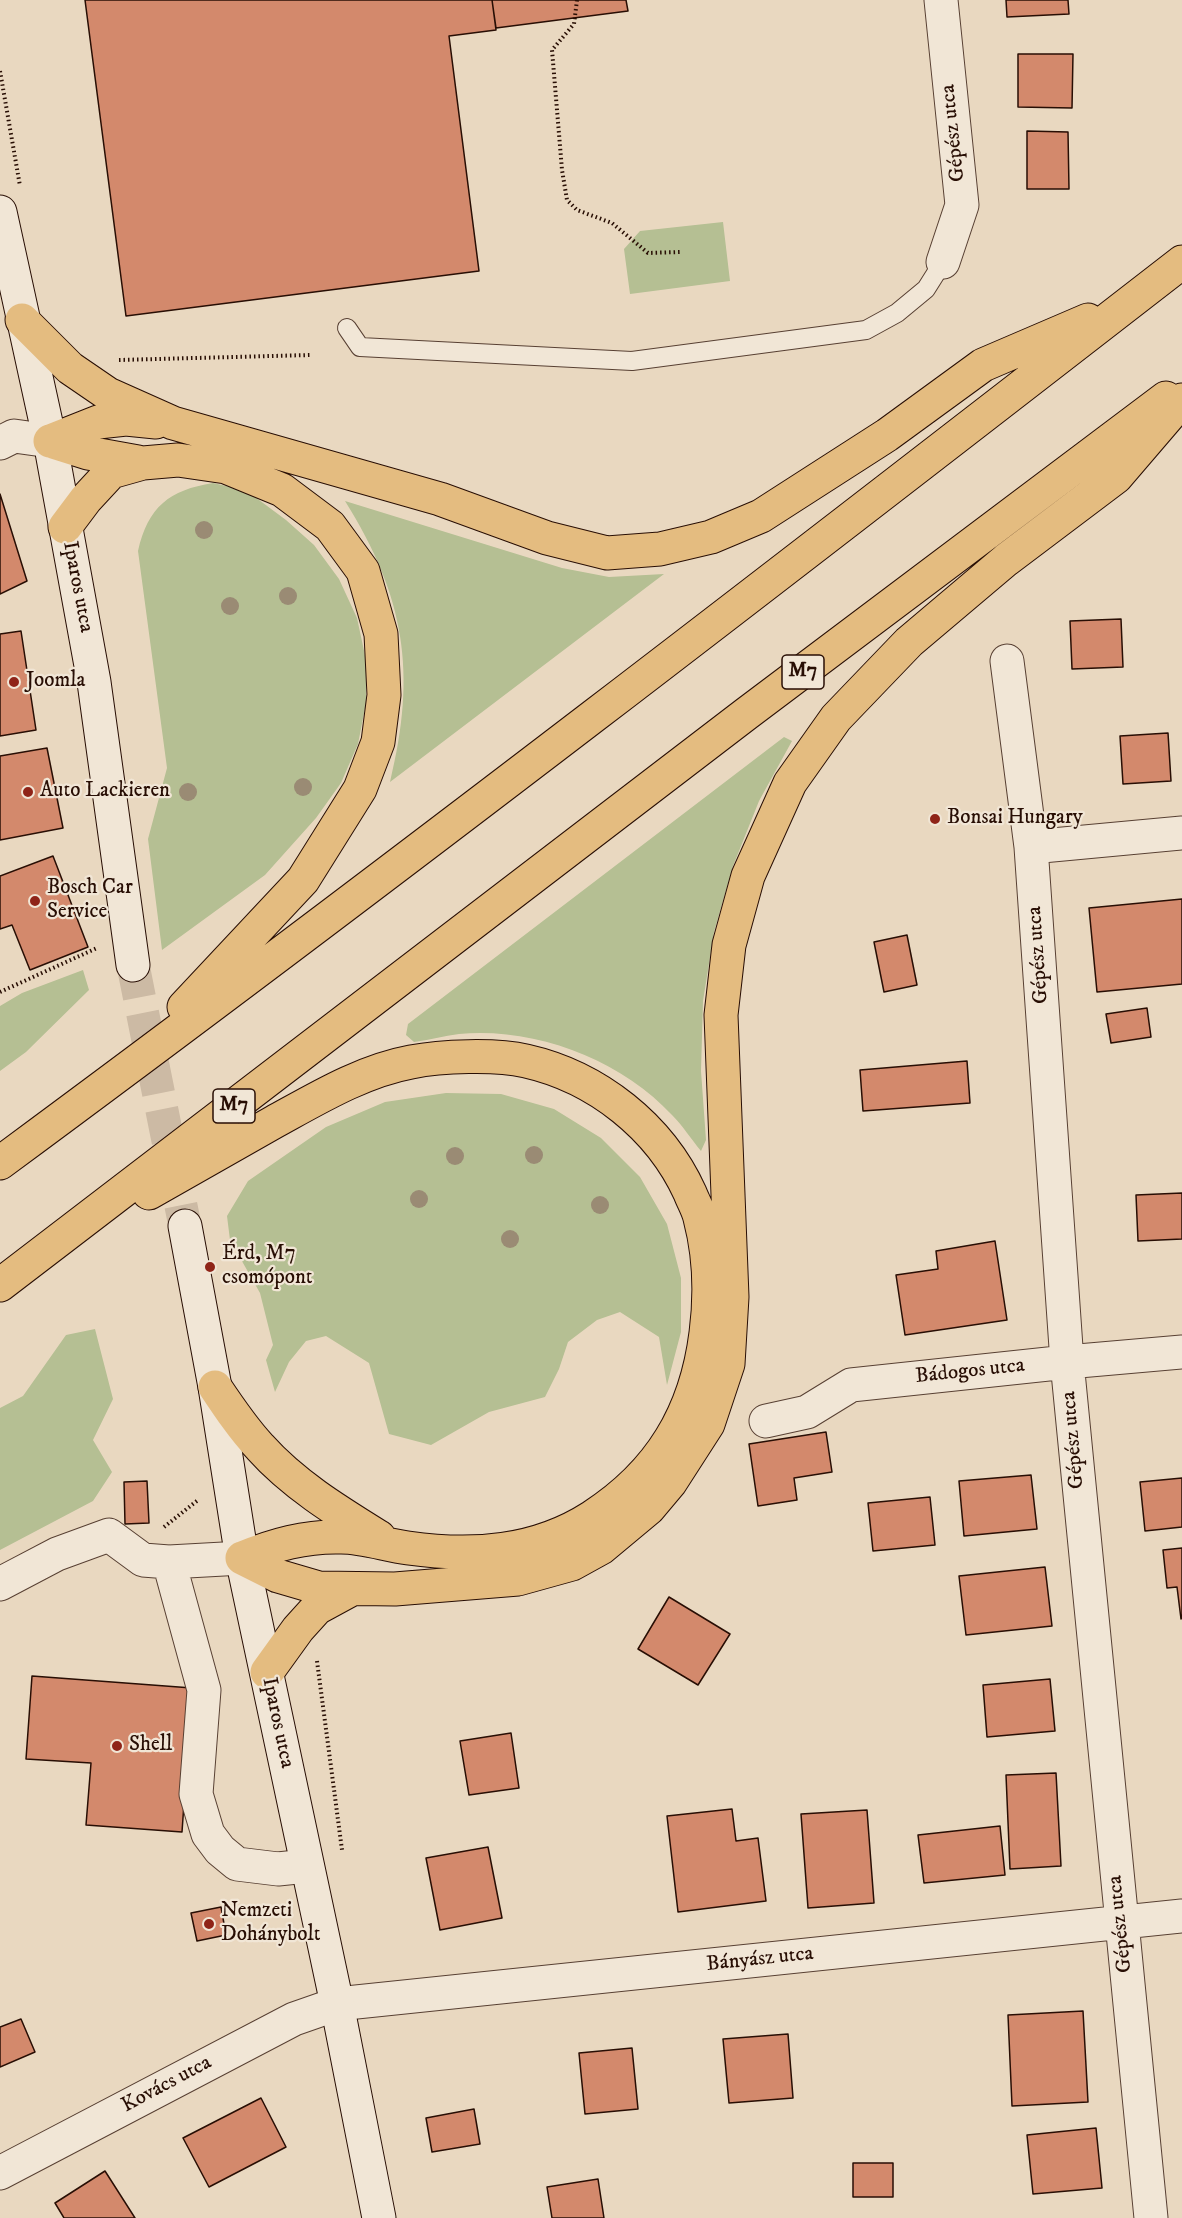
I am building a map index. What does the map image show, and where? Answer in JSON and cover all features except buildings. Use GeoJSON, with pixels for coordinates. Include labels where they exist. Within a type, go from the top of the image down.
{"type":"FeatureCollection","features":[{"type":"Feature","properties":{"kind":"highway"},"geometry":{"type":"LineString","coordinates":[[0,1163],[121,1074],[829,536],[1182,262]]}},
{"type":"Feature","properties":{"kind":"highway"},"geometry":{"type":"LineString","coordinates":[[22,320],[70,368],[108,394],[173,423],[440,499],[547,538],[607,553],[660,549],[711,537],[760,516],[886,435],[983,365],[1131,301]]}},
{"type":"Feature","properties":{"kind":"highway","name":"M7"},"geometry":{"type":"LineString","coordinates":[[0,1285],[756,707],[1182,386]]}},
{"type":"Feature","properties":{"kind":"highway"},"geometry":{"type":"LineString","coordinates":[[242,1558],[278,1576],[319,1588],[395,1589],[518,1579],[572,1564],[601,1548],[649,1508],[670,1483],[708,1424],[728,1364],[732,1298],[721,1015],[729,945],[748,876],[790,783],[836,718],[909,642],[1006,560],[1116,477],[1182,400]]}},
{"type":"Feature","properties":{"kind":"highway"},"geometry":{"type":"LineString","coordinates":[[50,441],[98,422],[126,419],[173,423]]}},
{"type":"Feature","properties":{"kind":"highway"},"geometry":{"type":"LineString","coordinates":[[50,441],[88,453],[143,463]]}},
{"type":"Feature","properties":{"kind":"highway"},"geometry":{"type":"LineString","coordinates":[[65,527],[86,499],[111,472],[143,463],[178,460],[226,467],[282,490],[330,526],[363,571],[381,634],[384,695],[378,742],[360,789],[303,880],[121,1074]]}},
{"type":"Feature","properties":{"kind":"highway"},"geometry":{"type":"LineString","coordinates":[[43,1252],[302,1106],[364,1076],[410,1062],[472,1057],[524,1060],[573,1077],[616,1102],[651,1134],[680,1171],[699,1215],[709,1261],[709,1309],[702,1361],[684,1414],[670,1439],[641,1478],[607,1506],[565,1531],[514,1549],[457,1553],[404,1548],[344,1537],[291,1541],[242,1558]]}},
{"type":"Feature","properties":{"kind":"highway"},"geometry":{"type":"LineString","coordinates":[[216,1387],[240,1424],[261,1449],[285,1471],[342,1515],[391,1545]]}},
{"type":"Feature","properties":{"kind":"highway"},"geometry":{"type":"LineString","coordinates":[[267,1672],[316,1608],[352,1589]]}},
{"type":"Feature","properties":{"kind":"street","name":"Gépész utca"},"geometry":{"type":"LineString","coordinates":[[941,0],[962,205],[943,262]]}},
{"type":"Feature","properties":{"kind":"street","name":"Iparos utca"},"geometry":{"type":"LineString","coordinates":[[0,212],[50,441],[94,682],[133,965]]}},
{"type":"Feature","properties":{"kind":"street"},"geometry":{"type":"LineString","coordinates":[[0,443],[14,436],[50,441]]}},
{"type":"Feature","properties":{"kind":"street","name":"Gépész utca"},"geometry":{"type":"LineString","coordinates":[[1007,661],[1031,847],[1067,1362],[1151,2218]]}},
{"type":"Feature","properties":{"kind":"street"},"geometry":{"type":"LineString","coordinates":[[1031,847],[1182,833]]}},
{"type":"Feature","properties":{"kind":"street","name":"Iparos utca"},"geometry":{"type":"LineString","coordinates":[[184,1226],[216,1387],[242,1558],[337,2004],[379,2218]]}},
{"type":"Feature","properties":{"kind":"street","name":"Bádogos utca"},"geometry":{"type":"LineString","coordinates":[[766,1421],[807,1412],[851,1385],[1182,1352]]}},
{"type":"Feature","properties":{"kind":"street"},"geometry":{"type":"LineString","coordinates":[[0,1584],[57,1554],[109,1535],[143,1560],[169,1562],[242,1558]]}},
{"type":"Feature","properties":{"kind":"street"},"geometry":{"type":"LineString","coordinates":[[169,1562],[204,1690],[196,1794],[207,1834],[220,1850],[237,1864],[278,1869],[307,1866]]}},
{"type":"Feature","properties":{"kind":"street","name":"Bányász utca"},"geometry":{"type":"LineString","coordinates":[[337,2004],[1182,1916]]}},
{"type":"Feature","properties":{"kind":"street","name":"Kovács utca"},"geometry":{"type":"LineString","coordinates":[[0,2173],[294,2019],[337,2004]]}},
{"type":"Feature","properties":{"kind":"lane"},"geometry":{"type":"LineString","coordinates":[[347,328],[360,347],[632,361],[866,330],[897,313],[926,289],[943,262]]}},
{"type":"Feature","properties":{"kind":"path"},"geometry":{"type":"LineString","coordinates":[[577,0],[574,24],[552,50],[562,170],[567,200],[577,210],[612,223],[648,253],[680,252]]}},
{"type":"Feature","properties":{"kind":"path"},"geometry":{"type":"LineString","coordinates":[[114,360],[310,355]]}},
{"type":"Feature","properties":{"kind":"path"},"geometry":{"type":"LineString","coordinates":[[0,992],[101,946]]}},
{"type":"Feature","properties":{"kind":"green space"},"geometry":{"type":"Polygon","coordinates":[[[723,222],[730,281],[630,294],[624,249],[640,231],[723,222]]]}},
{"type":"Feature","properties":{"kind":"green space"},"geometry":{"type":"Polygon","coordinates":[[[213,483],[235,488],[255,497],[286,520],[314,545],[339,579],[357,618],[366,660],[366,703],[358,744],[341,783],[316,818],[265,875],[162,950],[148,839],[167,768],[138,551],[148,523],[163,503],[184,490],[213,483]]]}},
{"type":"Feature","properties":{"kind":"green space"},"geometry":{"type":"Polygon","coordinates":[[[345,501],[562,568],[609,577],[664,574],[390,782],[403,705],[400,636],[393,603],[381,570],[345,501]]]}},
{"type":"Feature","properties":{"kind":"green space"},"geometry":{"type":"Polygon","coordinates":[[[784,737],[792,741],[759,801],[733,866],[714,932],[703,1001],[701,1071],[706,1140],[701,1151],[676,1119],[651,1095],[602,1063],[574,1051],[546,1042],[488,1033],[459,1034],[414,1042],[406,1035],[408,1024],[784,737]]]}},
{"type":"Feature","properties":{"kind":"green space"},"geometry":{"type":"Polygon","coordinates":[[[83,970],[89,990],[26,1052],[0,1071],[0,1006],[22,993],[83,970]]]}},
{"type":"Feature","properties":{"kind":"green space"},"geometry":{"type":"Polygon","coordinates":[[[446,1093],[501,1094],[554,1109],[601,1138],[640,1177],[667,1224],[681,1278],[681,1332],[667,1385],[659,1337],[620,1312],[597,1320],[568,1342],[559,1369],[545,1397],[489,1412],[431,1445],[389,1434],[369,1363],[326,1336],[306,1341],[289,1362],[275,1392],[266,1360],[273,1345],[260,1293],[230,1240],[227,1216],[248,1181],[326,1127],[385,1102],[446,1093]]]}},
{"type":"Feature","properties":{"kind":"green space"},"geometry":{"type":"Polygon","coordinates":[[[95,1329],[113,1399],[93,1440],[112,1472],[93,1501],[0,1550],[0,1408],[23,1396],[66,1335],[95,1329]]]}},
{"type":"Feature","properties":{"kind":"tunnel"},"geometry":{"type":"LineString","coordinates":[[133,965],[185,1226]]}},
{"type":"Feature","properties":{"kind":"place","name":"Joomla"},"geometry":{"type":"Point","coordinates":[14,682]}},
{"type":"Feature","properties":{"kind":"place","name":"Auto Lackieren"},"geometry":{"type":"Point","coordinates":[28,792]}},
{"type":"Feature","properties":{"kind":"place","name":"Bonsai Hungary"},"geometry":{"type":"Point","coordinates":[935,819]}},
{"type":"Feature","properties":{"kind":"place","name":"Bosch Car Service"},"geometry":{"type":"Point","coordinates":[35,901]}},
{"type":"Feature","properties":{"kind":"place","name":"Érd, M7 csomópont"},"geometry":{"type":"Point","coordinates":[210,1267]}},
{"type":"Feature","properties":{"kind":"place","name":"Shell"},"geometry":{"type":"Point","coordinates":[117,1746]}},
{"type":"Feature","properties":{"kind":"place","name":"Nemzeti Dohánybolt"},"geometry":{"type":"Point","coordinates":[209,1924]}}]}
